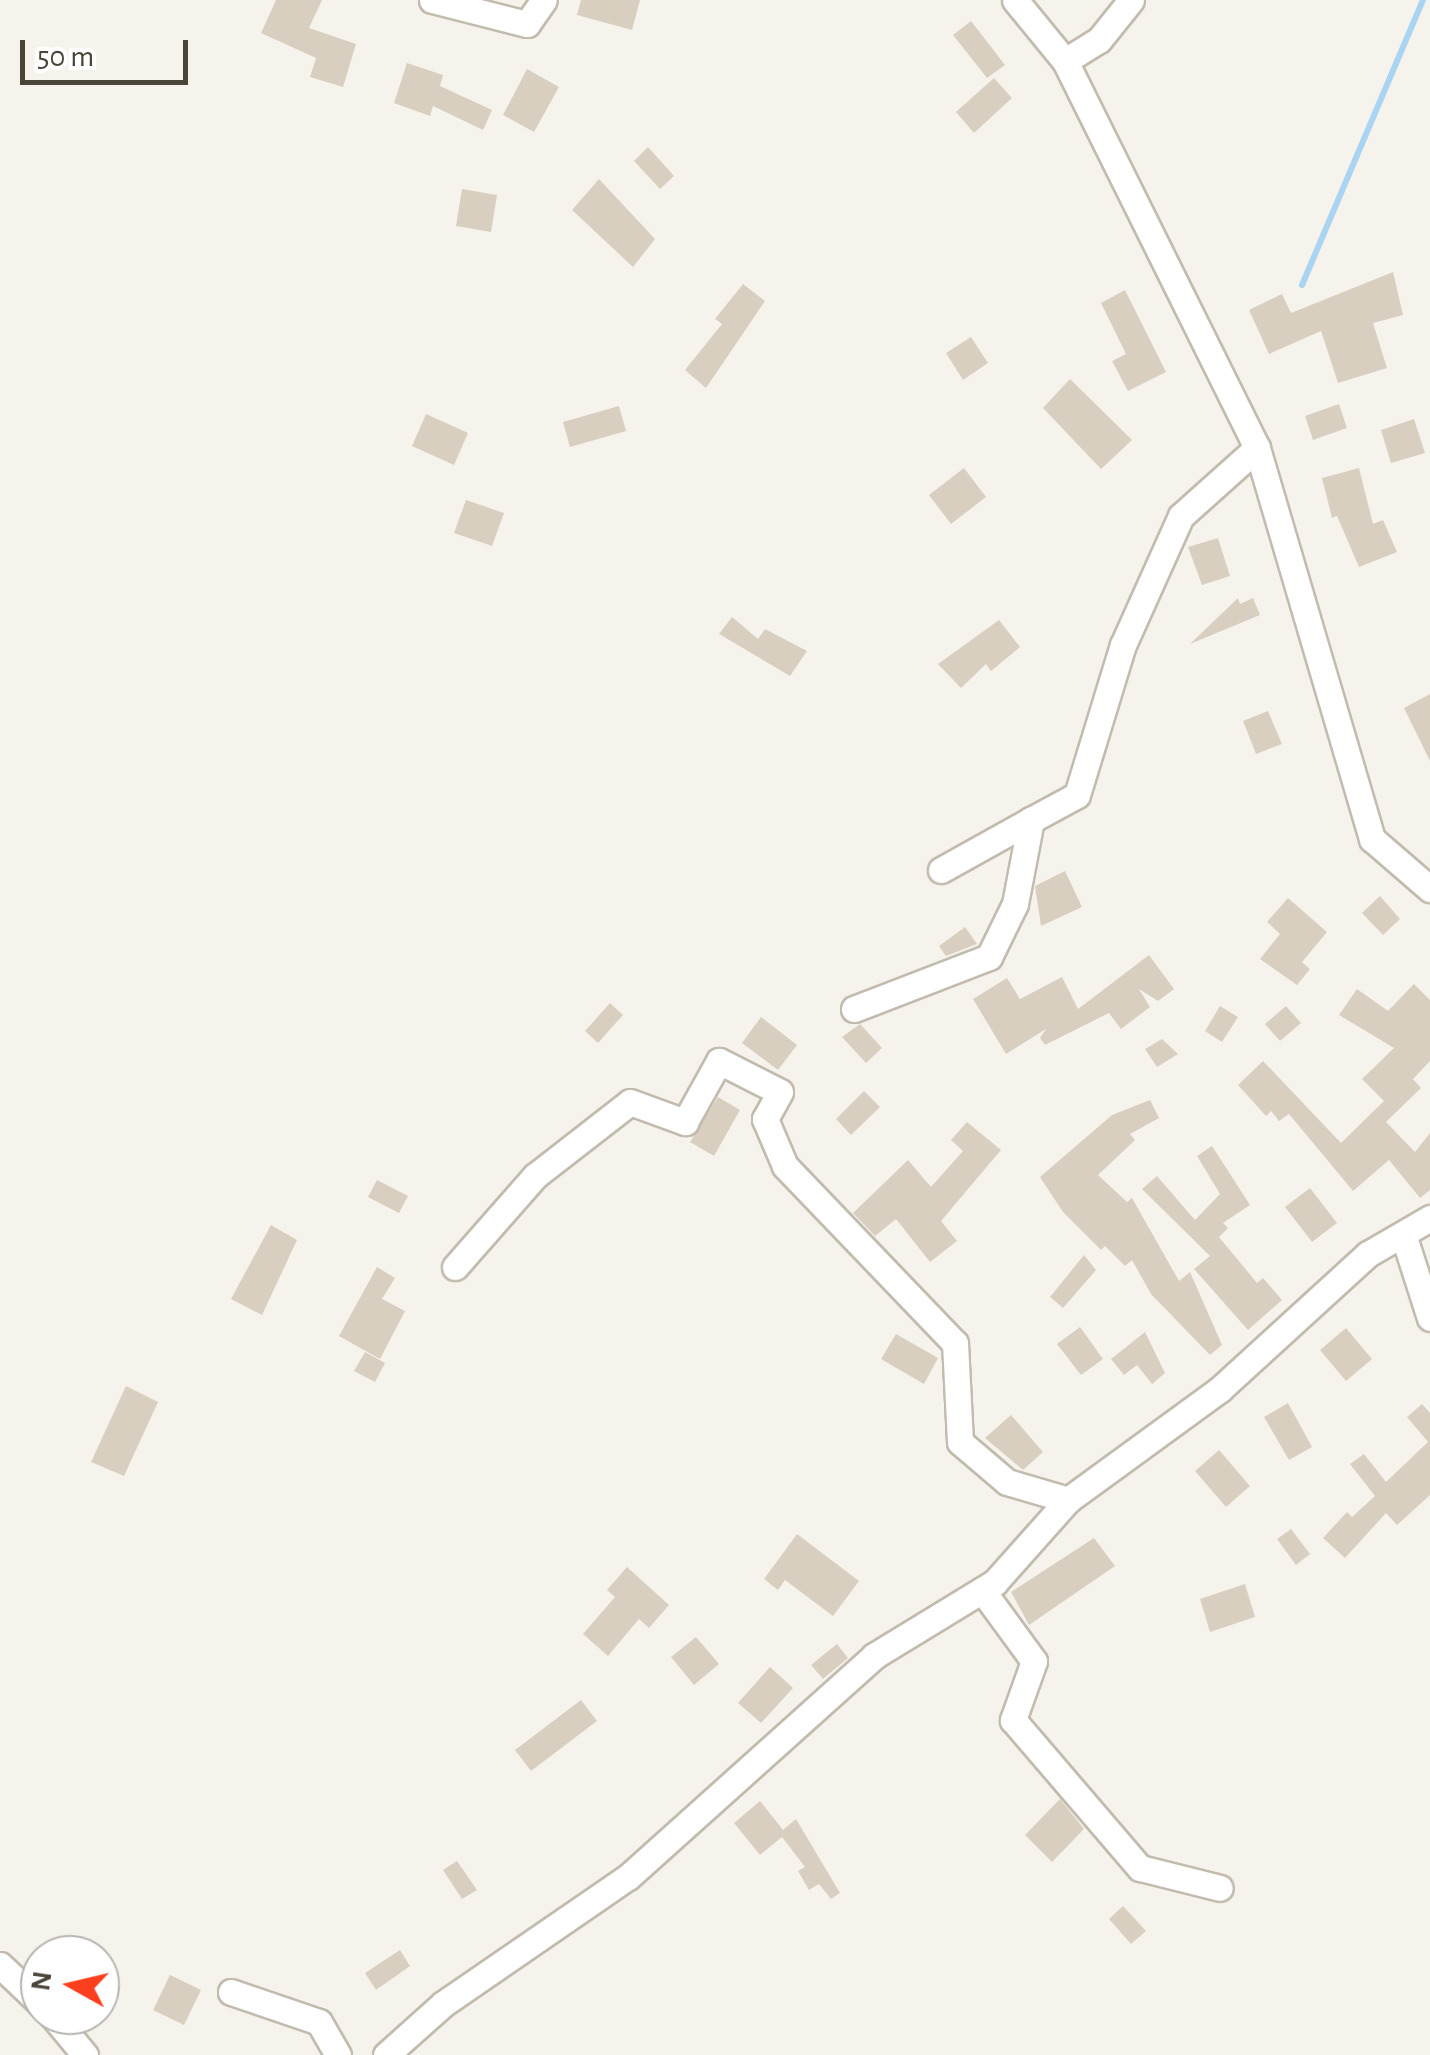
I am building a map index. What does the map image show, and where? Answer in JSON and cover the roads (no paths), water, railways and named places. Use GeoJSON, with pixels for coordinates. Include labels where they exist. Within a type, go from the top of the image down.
{"type":"FeatureCollection","features":[{"type":"Feature","properties":{"kind":"street"},"geometry":{"type":"LineString","coordinates":[[432,0],[527,24],[544,0]]}},
{"type":"Feature","properties":{"kind":"street"},"geometry":{"type":"LineString","coordinates":[[1016,0],[1065,60],[1256,448],[1372,839],[1430,889]]}},
{"type":"Feature","properties":{"kind":"street"},"geometry":{"type":"LineString","coordinates":[[1065,60],[1099,40],[1131,0]]}},
{"type":"Feature","properties":{"kind":"street"},"geometry":{"type":"LineString","coordinates":[[941,870],[1077,795],[1123,646],[1180,516],[1256,448]]}},
{"type":"Feature","properties":{"kind":"street"},"geometry":{"type":"LineString","coordinates":[[854,1010],[989,957],[1015,904],[1031,820]]}},
{"type":"Feature","properties":{"kind":"street"},"geometry":{"type":"LineString","coordinates":[[454,1267],[535,1176],[630,1102],[685,1122],[719,1061],[780,1092],[765,1119],[785,1166],[955,1343],[960,1442],[1006,1482],[1068,1500]]}},
{"type":"Feature","properties":{"kind":"street"},"geometry":{"type":"LineString","coordinates":[[386,2055],[443,2004],[628,1877],[874,1656],[982,1590],[1068,1500],[1220,1389],[1368,1254],[1404,1237],[1430,1218]]}},
{"type":"Feature","properties":{"kind":"street"},"geometry":{"type":"LineString","coordinates":[[1404,1237],[1430,1318]]}},
{"type":"Feature","properties":{"kind":"street"},"geometry":{"type":"LineString","coordinates":[[982,1590],[1034,1661],[1013,1720],[1140,1868],[1220,1888]]}},
{"type":"Feature","properties":{"kind":"street"},"geometry":{"type":"LineString","coordinates":[[0,1965],[20,1984]]}},
{"type":"Feature","properties":{"kind":"street"},"geometry":{"type":"LineString","coordinates":[[231,1992],[319,2022],[338,2055]]}},
{"type":"Feature","properties":{"kind":"street"},"geometry":{"type":"LineString","coordinates":[[68,2035],[84,2055]]}},
{"type":"Feature","properties":{"kind":"waterway"},"geometry":{"type":"LineString","coordinates":[[1302,285],[1423,0]]}}]}
